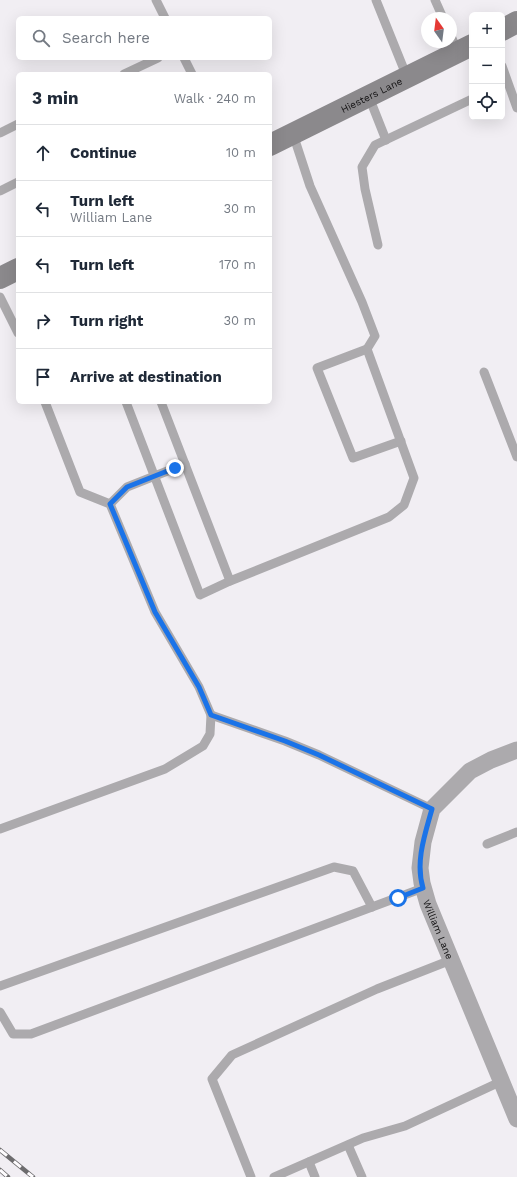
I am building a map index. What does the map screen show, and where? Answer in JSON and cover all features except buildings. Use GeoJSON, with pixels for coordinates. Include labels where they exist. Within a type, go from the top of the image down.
{"type":"FeatureCollection","features":[{"type":"Feature","properties":{"kind":"street"},"geometry":{"type":"LineString","coordinates":[[505,28],[517,22]]}},
{"type":"Feature","properties":{"kind":"street","name":"Hiesters Lane"},"geometry":{"type":"LineString","coordinates":[[272,144],[407,78],[460,44]]}},
{"type":"Feature","properties":{"kind":"street"},"geometry":{"type":"LineString","coordinates":[[0,278],[16,270]]}},
{"type":"Feature","properties":{"kind":"street","name":"William Lane"},"geometry":{"type":"LineString","coordinates":[[517,750],[491,760],[470,771],[432,809],[423,842],[420,868],[423,888],[428,904],[517,1119]]}},
{"type":"Feature","properties":{"kind":"lane"},"geometry":{"type":"LineString","coordinates":[[156,0],[164,16]]}},
{"type":"Feature","properties":{"kind":"lane"},"geometry":{"type":"LineString","coordinates":[[376,0],[407,78]]}},
{"type":"Feature","properties":{"kind":"lane"},"geometry":{"type":"LineString","coordinates":[[435,0],[440,12]]}},
{"type":"Feature","properties":{"kind":"lane"},"geometry":{"type":"LineString","coordinates":[[128,72],[154,60]]}},
{"type":"Feature","properties":{"kind":"lane"},"geometry":{"type":"LineString","coordinates":[[185,60],[191,72]]}},
{"type":"Feature","properties":{"kind":"lane"},"geometry":{"type":"LineString","coordinates":[[505,84],[516,105]]}},
{"type":"Feature","properties":{"kind":"lane"},"geometry":{"type":"LineString","coordinates":[[368,97],[386,140]]}},
{"type":"Feature","properties":{"kind":"lane"},"geometry":{"type":"LineString","coordinates":[[378,245],[365,189],[362,167],[375,145],[469,101]]}},
{"type":"Feature","properties":{"kind":"lane"},"geometry":{"type":"LineString","coordinates":[[0,133],[16,125]]}},
{"type":"Feature","properties":{"kind":"lane"},"geometry":{"type":"LineString","coordinates":[[293,134],[310,186],[362,302],[375,336],[367,349],[317,368],[353,458],[401,441]]}},
{"type":"Feature","properties":{"kind":"lane"},"geometry":{"type":"LineString","coordinates":[[0,191],[16,183]]}},
{"type":"Feature","properties":{"kind":"lane"},"geometry":{"type":"LineString","coordinates":[[0,297],[16,329]]}},
{"type":"Feature","properties":{"kind":"lane"},"geometry":{"type":"LineString","coordinates":[[127,404],[200,595],[389,517],[404,506],[414,478],[367,349]]}},
{"type":"Feature","properties":{"kind":"lane"},"geometry":{"type":"LineString","coordinates":[[484,372],[517,457]]}},
{"type":"Feature","properties":{"kind":"lane"},"geometry":{"type":"LineString","coordinates":[[0,829],[164,769],[203,746],[210,734],[211,715],[199,687],[155,612],[110,504],[80,492],[47,404]]}},
{"type":"Feature","properties":{"kind":"lane"},"geometry":{"type":"LineString","coordinates":[[162,404],[230,582]]}},
{"type":"Feature","properties":{"kind":"lane"},"geometry":{"type":"LineString","coordinates":[[110,504],[127,487],[185,464]]}},
{"type":"Feature","properties":{"kind":"lane"},"geometry":{"type":"LineString","coordinates":[[211,715],[278,738],[319,755],[432,809]]}},
{"type":"Feature","properties":{"kind":"lane"},"geometry":{"type":"LineString","coordinates":[[487,844],[517,832]]}},
{"type":"Feature","properties":{"kind":"lane"},"geometry":{"type":"LineString","coordinates":[[0,986],[334,867],[353,871],[372,907]]}},
{"type":"Feature","properties":{"kind":"lane"},"geometry":{"type":"LineString","coordinates":[[0,1012],[13,1034],[31,1034],[423,888]]}},
{"type":"Feature","properties":{"kind":"lane"},"geometry":{"type":"LineString","coordinates":[[251,1177],[212,1079],[232,1055],[377,989],[451,960]]}},
{"type":"Feature","properties":{"kind":"lane"},"geometry":{"type":"LineString","coordinates":[[274,1177],[363,1138],[405,1126],[502,1081]]}},
{"type":"Feature","properties":{"kind":"lane"},"geometry":{"type":"LineString","coordinates":[[348,1145],[362,1177]]}},
{"type":"Feature","properties":{"kind":"lane"},"geometry":{"type":"LineString","coordinates":[[309,1162],[315,1177]]}},
{"type":"Feature","properties":{"kind":"railway"},"geometry":{"type":"LineString","coordinates":[[0,1150],[33,1177]]}},
{"type":"Feature","properties":{"kind":"railway"},"geometry":{"type":"LineString","coordinates":[[0,1170],[8,1177]]}},
{"type":"Feature","properties":{"kind":"route"},"geometry":{"type":"LineString","coordinates":[[175,468],[127,487],[110,504],[155,612],[199,687],[211,715],[250,728],[319,755],[432,809],[423,842],[420,868],[423,888],[398,898]]}}]}
